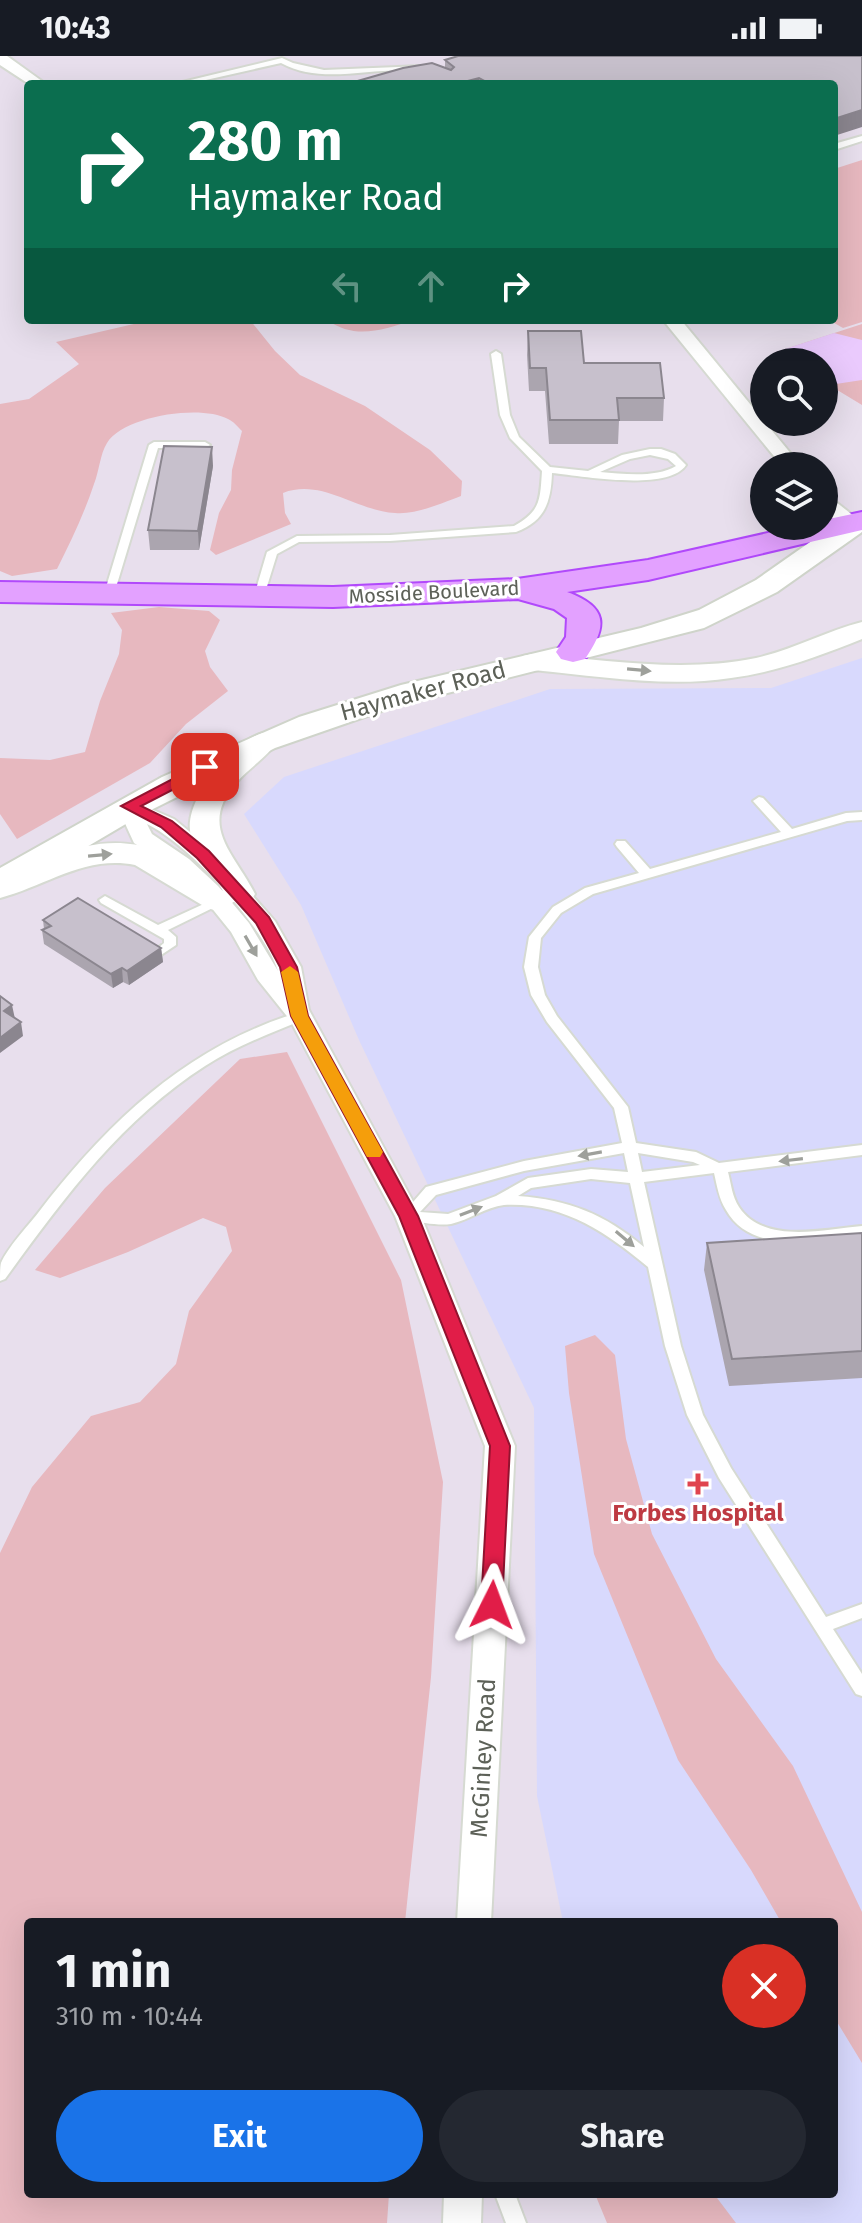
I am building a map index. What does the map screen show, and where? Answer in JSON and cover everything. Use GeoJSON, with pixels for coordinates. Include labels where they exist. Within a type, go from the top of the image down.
{"type":"FeatureCollection","features":[{"type":"Feature","properties":{"kind":"main road","name":"Mosside Boulevard"},"geometry":{"type":"LineString","coordinates":[[0,592],[348,597],[517,589],[648,570],[859,526]]}},
{"type":"Feature","properties":{"kind":"main road","name":"Haymaker Road"},"geometry":{"type":"LineString","coordinates":[[0,885],[128,806],[263,742],[394,696],[649,635],[709,616],[768,587],[859,526]]}},
{"type":"Feature","properties":{"kind":"main road"},"geometry":{"type":"LineString","coordinates":[[517,589],[555,598],[583,614],[588,633],[573,652]]}},
{"type":"Feature","properties":{"kind":"street"},"geometry":{"type":"LineString","coordinates":[[0,58],[33,80]]}},
{"type":"Feature","properties":{"kind":"street"},"geometry":{"type":"LineString","coordinates":[[675,324],[780,452]]}},
{"type":"Feature","properties":{"kind":"street"},"geometry":{"type":"LineString","coordinates":[[838,512],[859,526]]}},
{"type":"Feature","properties":{"kind":"street"},"geometry":{"type":"LineString","coordinates":[[533,662],[661,673],[717,672],[783,658],[862,630]]}},
{"type":"Feature","properties":{"kind":"street"},"geometry":{"type":"LineString","coordinates":[[0,885],[76,857],[123,853],[144,857],[229,898],[228,869],[213,851],[204,822],[215,789],[263,742]]}},
{"type":"Feature","properties":{"kind":"street","name":"McGinley Road"},"geometry":{"type":"LineString","coordinates":[[128,806],[142,838],[229,898],[241,928],[267,974],[300,1016],[408,1216],[500,1446],[474,1918]]}},
{"type":"Feature","properties":{"kind":"street"},"geometry":{"type":"LineString","coordinates":[[462,2223],[463,2198]]}},
{"type":"Feature","properties":{"kind":"lane"},"geometry":{"type":"LineString","coordinates":[[195,80],[282,60],[324,72],[422,68],[441,80]]}},
{"type":"Feature","properties":{"kind":"lane"},"geometry":{"type":"LineString","coordinates":[[838,146],[862,138]]}},
{"type":"Feature","properties":{"kind":"lane"},"geometry":{"type":"LineString","coordinates":[[496,354],[505,415],[515,438],[547,470],[659,475],[678,470],[681,465],[675,458],[650,450],[592,472]]}},
{"type":"Feature","properties":{"kind":"lane"},"geometry":{"type":"LineString","coordinates":[[109,594],[154,445],[205,445]]}},
{"type":"Feature","properties":{"kind":"lane"},"geometry":{"type":"LineString","coordinates":[[259,596],[272,552],[297,539],[390,538],[516,529],[534,520],[545,507],[547,470]]}},
{"type":"Feature","properties":{"kind":"lane"},"geometry":{"type":"LineString","coordinates":[[759,801],[789,833]]}},
{"type":"Feature","properties":{"kind":"lane"},"geometry":{"type":"LineString","coordinates":[[862,816],[846,817],[646,873],[570,900],[543,923],[531,950],[531,967],[538,995],[552,1019],[621,1107],[673,1346],[695,1415],[725,1473],[862,1689]]}},
{"type":"Feature","properties":{"kind":"lane"},"geometry":{"type":"LineString","coordinates":[[621,844],[646,873]]}},
{"type":"Feature","properties":{"kind":"lane"},"geometry":{"type":"LineString","coordinates":[[158,930],[229,898]]}},
{"type":"Feature","properties":{"kind":"lane"},"geometry":{"type":"LineString","coordinates":[[105,900],[172,941],[158,953]]}},
{"type":"Feature","properties":{"kind":"lane"},"geometry":{"type":"LineString","coordinates":[[0,1275],[72,1176],[119,1126],[167,1083],[213,1053],[254,1032],[300,1016]]}},
{"type":"Feature","properties":{"kind":"lane"},"geometry":{"type":"LineString","coordinates":[[408,1216],[431,1191],[524,1166],[630,1147],[696,1157],[720,1169],[735,1213],[756,1229],[785,1235],[862,1231]]}},
{"type":"Feature","properties":{"kind":"lane"},"geometry":{"type":"LineString","coordinates":[[408,1216],[449,1219],[501,1200],[528,1183],[591,1174],[637,1178],[862,1150]]}},
{"type":"Feature","properties":{"kind":"lane"},"geometry":{"type":"LineString","coordinates":[[501,1200],[549,1203],[584,1212],[610,1226],[655,1264]]}},
{"type":"Feature","properties":{"kind":"lane"},"geometry":{"type":"LineString","coordinates":[[822,1626],[862,1611]]}},
{"type":"Feature","properties":{"kind":"lane"},"geometry":{"type":"LineString","coordinates":[[507,2198],[516,2223]]}},
{"type":"Feature","properties":{"kind":"shaded area"},"geometry":{"type":"Polygon","coordinates":[[[862,160],[862,322],[843,328],[836,324],[838,168],[862,160]]]}},
{"type":"Feature","properties":{"kind":"shaded area"},"geometry":{"type":"Polygon","coordinates":[[[134,324],[253,324],[300,375],[365,406],[430,450],[462,481],[461,496],[420,510],[395,513],[325,492],[297,489],[283,493],[285,513],[291,524],[216,555],[210,550],[219,513],[231,490],[232,470],[242,431],[230,420],[216,415],[163,415],[129,426],[107,443],[86,506],[57,569],[12,576],[0,571],[0,404],[29,399],[79,364],[56,342],[134,324]]]}},
{"type":"Feature","properties":{"kind":"shaded area"},"geometry":{"type":"Polygon","coordinates":[[[334,324],[400,324],[369,331],[334,324]]]}},
{"type":"Feature","properties":{"kind":"shaded area"},"geometry":{"type":"Polygon","coordinates":[[[862,324],[862,405],[838,390],[838,348],[788,348],[862,324]]]}},
{"type":"Feature","properties":{"kind":"shaded area"},"geometry":{"type":"Polygon","coordinates":[[[159,607],[209,611],[220,620],[205,651],[210,667],[228,691],[186,724],[150,763],[17,839],[0,814],[0,758],[50,760],[85,752],[100,701],[119,654],[122,630],[111,613],[159,607]]]}},
{"type":"Feature","properties":{"kind":"shaded area","name":"Forbes Hospital"},"geometry":{"type":"Polygon","coordinates":[[[862,658],[862,2223],[649,2223],[631,2198],[838,2198],[838,1918],[562,1918],[537,1796],[534,1408],[359,1040],[301,905],[244,814],[284,777],[550,689],[771,688],[862,658]]]}},
{"type":"Feature","properties":{"kind":"shaded area"},"geometry":{"type":"Polygon","coordinates":[[[287,1052],[401,1280],[443,1482],[431,1677],[405,1918],[24,1918],[24,2198],[389,2198],[387,2223],[0,2223],[0,1553],[32,1487],[91,1416],[140,1402],[176,1364],[189,1311],[232,1251],[226,1227],[203,1218],[60,1278],[35,1270],[105,1188],[240,1059],[287,1052]]]}},
{"type":"Feature","properties":{"kind":"shaded area"},"geometry":{"type":"Polygon","coordinates":[[[595,1335],[615,1355],[626,1439],[652,1534],[716,1659],[793,1766],[862,1912],[862,2063],[838,2024],[838,1918],[779,1918],[751,1870],[678,1760],[594,1554],[569,1393],[565,1346],[595,1335]]]}},
{"type":"Feature","properties":{"kind":"shaded area"},"geometry":{"type":"Polygon","coordinates":[[[597,2198],[717,2198],[736,2223],[607,2223],[597,2198]]]}},
{"type":"Feature","properties":{"kind":"sand"},"geometry":{"type":"Polygon","coordinates":[[[834,333],[862,340],[862,380],[838,384],[838,348],[788,348],[834,333]]]}},
{"type":"Feature","properties":{"kind":"building"},"geometry":{"type":"Polygon","coordinates":[[[458,56],[862,56],[862,110],[838,118],[838,80],[361,80],[432,63],[451,70],[454,67],[445,60],[458,56]]]}},
{"type":"Feature","properties":{"kind":"building"},"geometry":{"type":"Polygon","coordinates":[[[528,331],[581,331],[584,363],[660,363],[664,398],[617,398],[619,420],[550,420],[546,368],[530,368],[528,331]]]}},
{"type":"Feature","properties":{"kind":"building"},"geometry":{"type":"Polygon","coordinates":[[[164,446],[212,447],[198,531],[148,530],[164,446]]]}},
{"type":"Feature","properties":{"kind":"building"},"geometry":{"type":"Polygon","coordinates":[[[78,898],[161,948],[127,971],[122,968],[111,974],[42,930],[51,926],[43,920],[78,898]]]}},
{"type":"Feature","properties":{"kind":"building"},"geometry":{"type":"Polygon","coordinates":[[[0,996],[12,1005],[4,1011],[21,1022],[0,1038],[0,996]]]}},
{"type":"Feature","properties":{"kind":"building"},"geometry":{"type":"Polygon","coordinates":[[[862,1233],[862,1351],[732,1359],[707,1243],[862,1233]]]}},
{"type":"Feature","properties":{"kind":"slow traffic"},"geometry":{"type":"LineString","coordinates":[[290,972],[300,1016],[374,1152]]}},
{"type":"Feature","properties":{"kind":"place","name":"Forbes Hospital"},"geometry":{"type":"Point","coordinates":[698,1484]}},
{"type":"Feature","properties":{"kind":"route"},"geometry":{"type":"LineString","coordinates":[[205,767],[128,806],[166,824],[203,854],[263,921],[289,967],[300,1016],[408,1216],[500,1446],[492,1605]]}}]}
